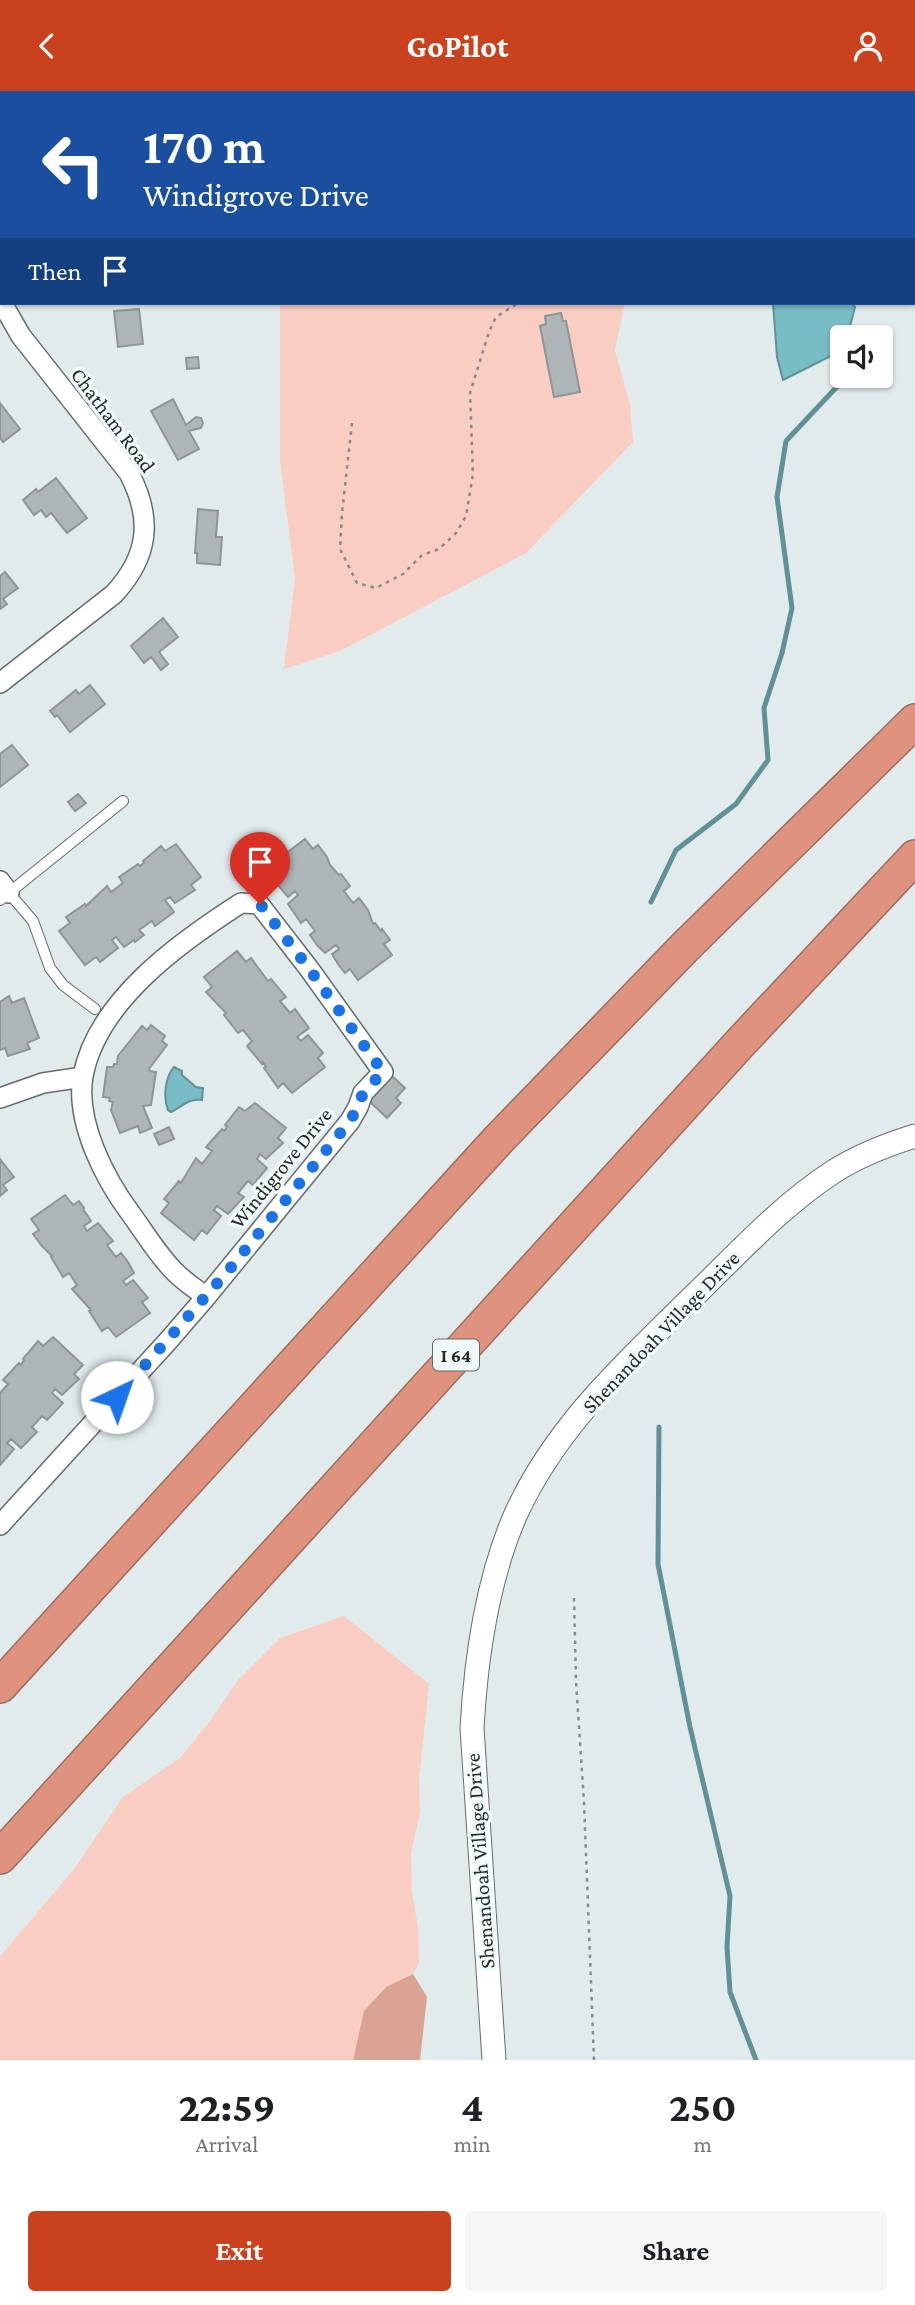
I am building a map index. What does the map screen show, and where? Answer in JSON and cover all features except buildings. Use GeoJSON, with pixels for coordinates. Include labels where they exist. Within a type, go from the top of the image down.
{"type":"FeatureCollection","features":[{"type":"Feature","properties":{"kind":"highway"},"geometry":{"type":"LineString","coordinates":[[0,1686],[517,1119],[695,936],[915,721]]}},
{"type":"Feature","properties":{"kind":"highway","name":"I 64"},"geometry":{"type":"LineString","coordinates":[[0,1857],[723,1062],[915,857]]}},
{"type":"Feature","properties":{"kind":"street","name":"Chatham Road"},"geometry":{"type":"LineString","coordinates":[[0,683],[114,594],[135,567],[145,530],[144,510],[129,474],[21,336],[4,305]]}},
{"type":"Feature","properties":{"kind":"street","name":"Windigrove Drive"},"geometry":{"type":"LineString","coordinates":[[0,1525],[206,1297],[350,1121],[363,1093],[383,1072],[260,904],[241,903],[216,919],[138,981],[103,1023],[83,1077],[84,1105],[90,1136],[114,1191],[175,1272],[206,1297]]}},
{"type":"Feature","properties":{"kind":"street"},"geometry":{"type":"LineString","coordinates":[[0,1098],[43,1083],[83,1077]]}},
{"type":"Feature","properties":{"kind":"street","name":"Shenandoah Village Drive"},"geometry":{"type":"LineString","coordinates":[[494,2060],[472,1728],[474,1690],[488,1606],[496,1570],[516,1514],[550,1453],[594,1397],[767,1225],[800,1195],[834,1171],[869,1152],[915,1136]]}},
{"type":"Feature","properties":{"kind":"lane"},"geometry":{"type":"LineString","coordinates":[[95,1009],[63,985],[50,968],[33,921],[3,891],[123,801]]}},
{"type":"Feature","properties":{"kind":"path"},"geometry":{"type":"LineString","coordinates":[[352,423],[340,549],[357,583],[376,588],[403,574],[422,555],[439,549],[456,533],[466,516],[473,474],[470,393],[496,317],[515,305]]}},
{"type":"Feature","properties":{"kind":"path"},"geometry":{"type":"LineString","coordinates":[[574,1598],[594,2060]]}},
{"type":"Feature","properties":{"kind":"shaded area"},"geometry":{"type":"Polygon","coordinates":[[[280,305],[625,305],[615,350],[630,405],[633,442],[526,553],[340,651],[284,669],[295,578],[280,460],[280,305]]]}},
{"type":"Feature","properties":{"kind":"shaded area"},"geometry":{"type":"Polygon","coordinates":[[[344,1616],[429,1684],[419,1780],[420,1812],[411,1854],[419,1962],[413,1974],[386,1987],[364,2011],[353,2060],[0,2060],[0,1956],[75,1868],[123,1797],[180,1758],[238,1680],[280,1638],[344,1616]]]}},
{"type":"Feature","properties":{"kind":"shaded area"},"geometry":{"type":"Polygon","coordinates":[[[413,1974],[427,1997],[420,2060],[353,2060],[364,2011],[386,1987],[413,1974]]]}},
{"type":"Feature","properties":{"kind":"water"},"geometry":{"type":"Polygon","coordinates":[[[773,305],[854,305],[850,325],[830,325],[830,356],[783,380],[777,357],[773,305]]]}},
{"type":"Feature","properties":{"kind":"water"},"geometry":{"type":"Polygon","coordinates":[[[174,1067],[182,1071],[182,1075],[196,1087],[203,1088],[202,1100],[189,1102],[171,1112],[166,1105],[165,1094],[174,1067]]]}},
{"type":"Feature","properties":{"kind":"waterway"},"geometry":{"type":"LineString","coordinates":[[651,902],[676,850],[736,804],[768,760],[764,708],[782,653],[792,608],[777,497],[786,441],[836,388]]}},
{"type":"Feature","properties":{"kind":"waterway"},"geometry":{"type":"LineString","coordinates":[[659,1427],[658,1564],[690,1727],[730,1896],[727,1947],[730,1992],[756,2060]]}},
{"type":"Feature","properties":{"kind":"route"},"geometry":{"type":"LineString","coordinates":[[117,1397],[228,1271],[350,1121],[363,1093],[383,1072],[260,904]]}}]}
